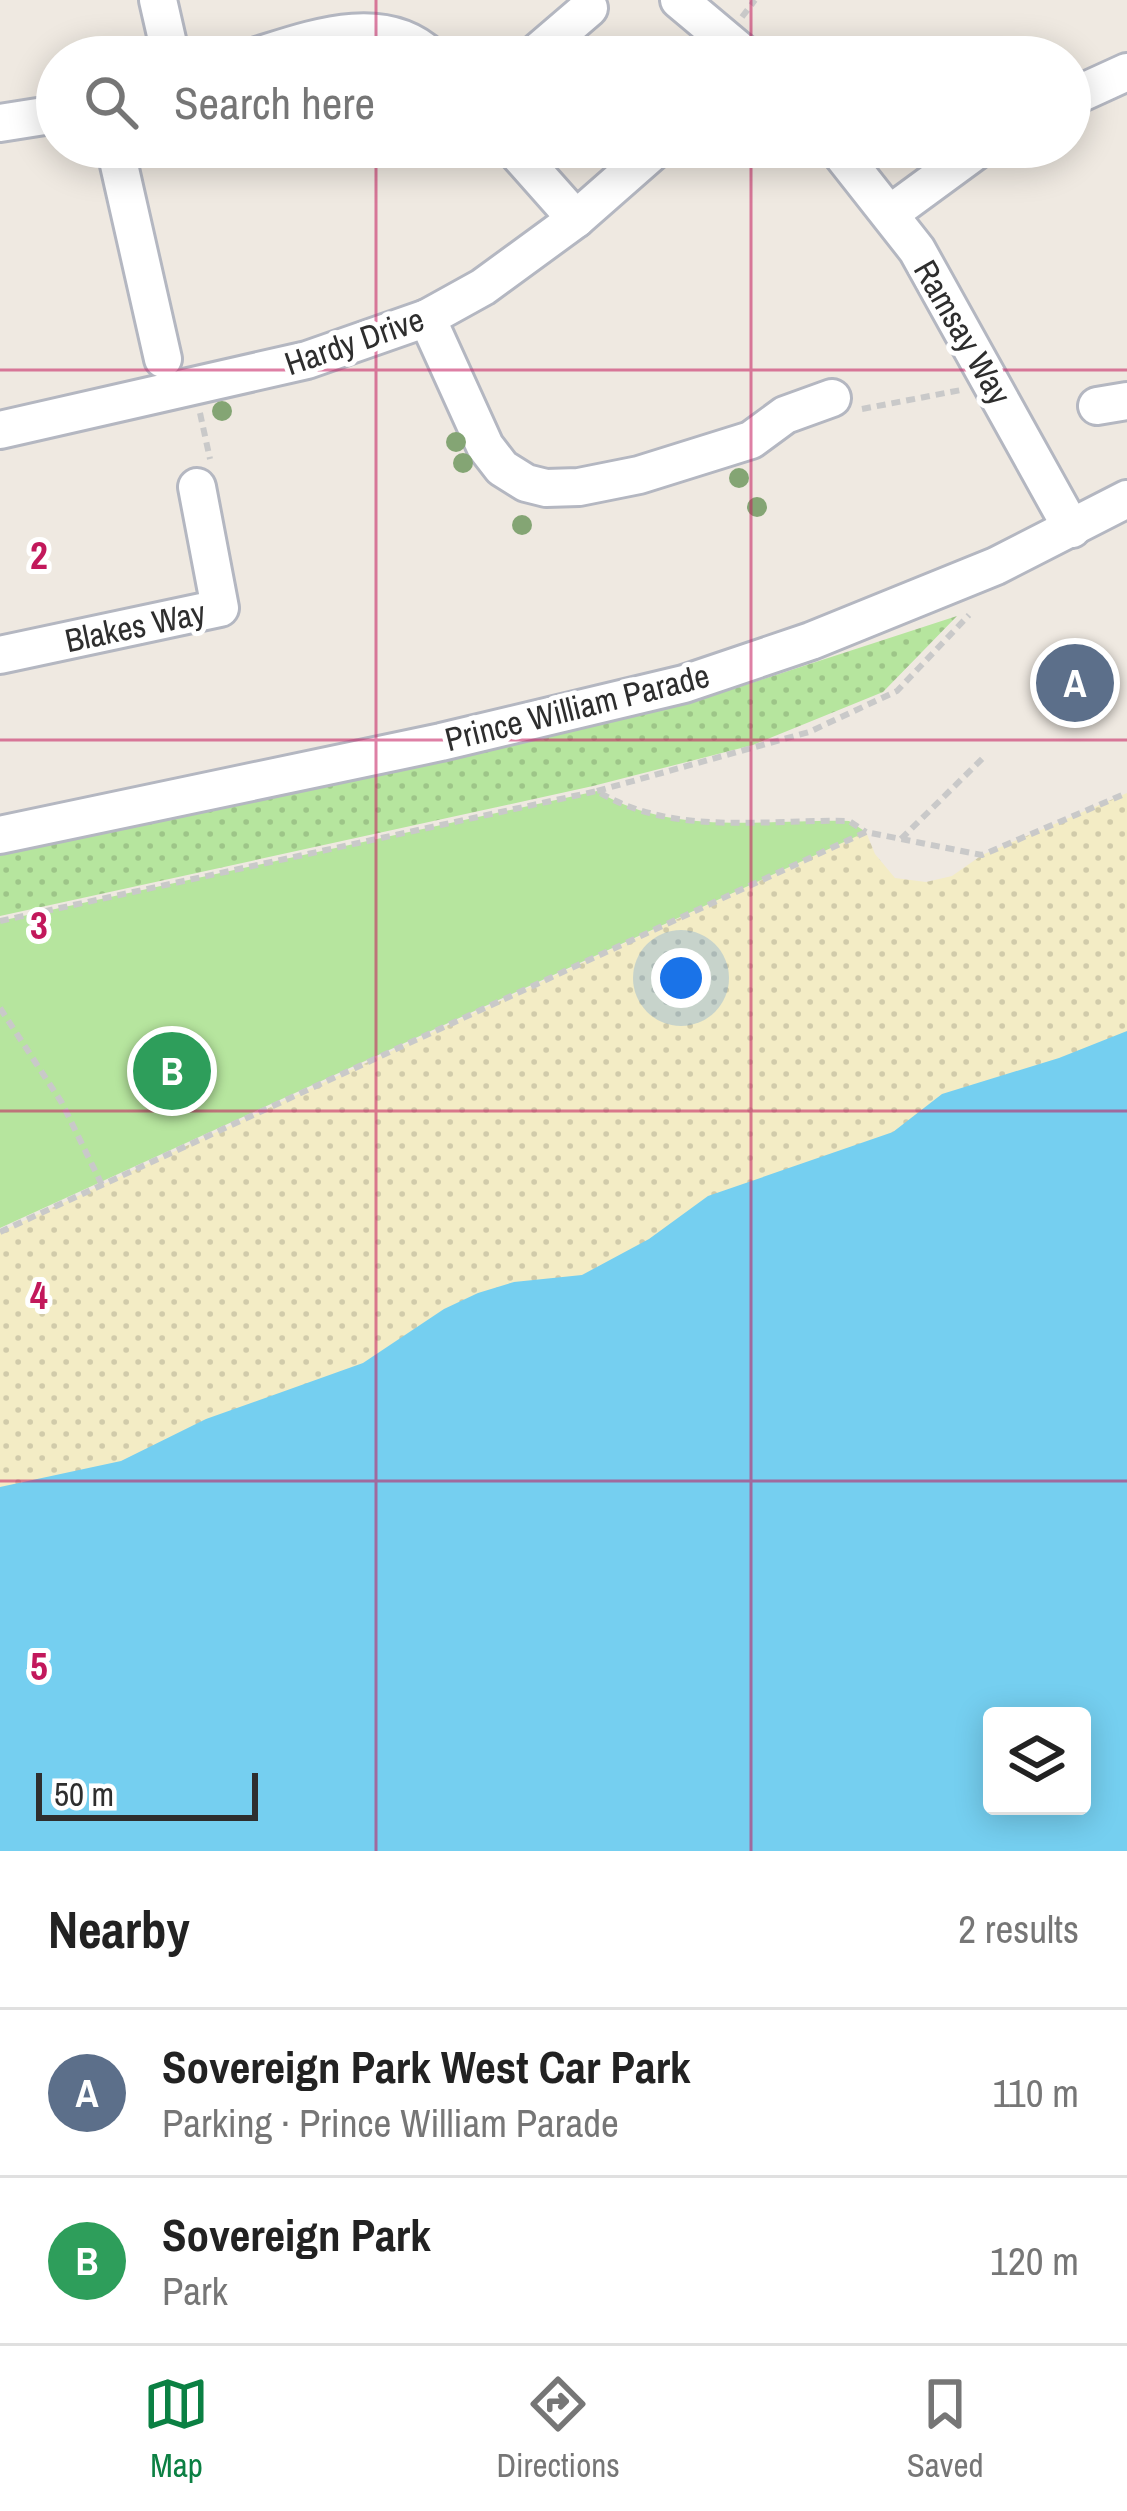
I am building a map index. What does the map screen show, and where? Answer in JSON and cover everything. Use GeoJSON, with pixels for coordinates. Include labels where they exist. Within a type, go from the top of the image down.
{"type":"FeatureCollection","features":[{"type":"Feature","properties":{"kind":"street"},"geometry":{"type":"LineString","coordinates":[[158,0],[166,36]]}},
{"type":"Feature","properties":{"kind":"street"},"geometry":{"type":"LineString","coordinates":[[679,0],[722,36]]}},
{"type":"Feature","properties":{"kind":"street"},"geometry":{"type":"LineString","coordinates":[[556,36],[589,8]]}},
{"type":"Feature","properties":{"kind":"street"},"geometry":{"type":"LineString","coordinates":[[338,36],[370,32],[390,36]]}},
{"type":"Feature","properties":{"kind":"street"},"geometry":{"type":"LineString","coordinates":[[1091,88],[1127,72]]}},
{"type":"Feature","properties":{"kind":"street"},"geometry":{"type":"LineString","coordinates":[[0,123],[36,117]]}},
{"type":"Feature","properties":{"kind":"street"},"geometry":{"type":"LineString","coordinates":[[120,168],[163,359]]}},
{"type":"Feature","properties":{"kind":"street"},"geometry":{"type":"LineString","coordinates":[[531,168],[576,219]]}},
{"type":"Feature","properties":{"kind":"street","name":"Hardy Drive"},"geometry":{"type":"LineString","coordinates":[[0,430],[307,360],[427,318],[483,286],[576,219],[634,168]]}},
{"type":"Feature","properties":{"kind":"street","name":"Ramsay Way"},"geometry":{"type":"LineString","coordinates":[[854,168],[917,250],[1072,529]]}},
{"type":"Feature","properties":{"kind":"street"},"geometry":{"type":"LineString","coordinates":[[891,213],[952,168]]}},
{"type":"Feature","properties":{"kind":"street"},"geometry":{"type":"LineString","coordinates":[[427,318],[485,446],[502,468],[526,483],[546,488],[580,487],[639,475],[751,440],[785,415],[832,398]]}},
{"type":"Feature","properties":{"kind":"street","name":"Blakes Way"},"geometry":{"type":"LineString","coordinates":[[0,655],[220,608],[197,487]]}},
{"type":"Feature","properties":{"kind":"street","name":"Prince William Parade"},"geometry":{"type":"LineString","coordinates":[[0,836],[441,742],[684,684],[856,624],[997,566],[1127,499]]}},
{"type":"Feature","properties":{"kind":"path"},"geometry":{"type":"LineString","coordinates":[[832,398],[852,412],[994,386]]}},
{"type":"Feature","properties":{"kind":"path"},"geometry":{"type":"LineString","coordinates":[[192,387],[211,468],[197,487]]}},
{"type":"Feature","properties":{"kind":"path"},"geometry":{"type":"LineString","coordinates":[[0,921],[597,791],[751,751],[897,691],[962,619],[978,610]]}},
{"type":"Feature","properties":{"kind":"path"},"geometry":{"type":"LineString","coordinates":[[902,839],[984,757]]}},
{"type":"Feature","properties":{"kind":"path"},"geometry":{"type":"LineString","coordinates":[[597,791],[650,815],[686,822],[849,821],[866,832],[982,855],[1127,793]]}},
{"type":"Feature","properties":{"kind":"path"},"geometry":{"type":"LineString","coordinates":[[0,1232],[866,832]]}},
{"type":"Feature","properties":{"kind":"path"},"geometry":{"type":"LineString","coordinates":[[0,1008],[62,1103],[102,1184]]}},
{"type":"Feature","properties":{"kind":"green space"},"geometry":{"type":"Polygon","coordinates":[[[957,616],[883,692],[753,745],[593,786],[0,916],[0,852],[708,697],[957,616]]]}},
{"type":"Feature","properties":{"kind":"green space"},"geometry":{"type":"Polygon","coordinates":[[[597,791],[656,815],[688,820],[849,821],[866,832],[0,1228],[0,921],[597,791]]]}},
{"type":"Feature","properties":{"kind":"sand"},"geometry":{"type":"Polygon","coordinates":[[[1127,793],[1127,1186],[0,1706],[0,1232],[866,832],[875,854],[895,878],[926,882],[952,876],[982,855],[1127,793]]]}},
{"type":"Feature","properties":{"kind":"water"},"geometry":{"type":"Polygon","coordinates":[[[1127,1031],[1127,1851],[0,1851],[0,1487],[121,1461],[206,1419],[363,1363],[444,1309],[478,1293],[514,1282],[582,1275],[649,1239],[708,1196],[893,1132],[942,1094],[1059,1058],[1127,1031]]]}},
{"type":"Feature","properties":{"kind":"place","name":"Sovereign Park West Car Park"},"geometry":{"type":"Point","coordinates":[1075,683]}},
{"type":"Feature","properties":{"kind":"place","name":"Sovereign Park"},"geometry":{"type":"Point","coordinates":[172,1071]}}]}
